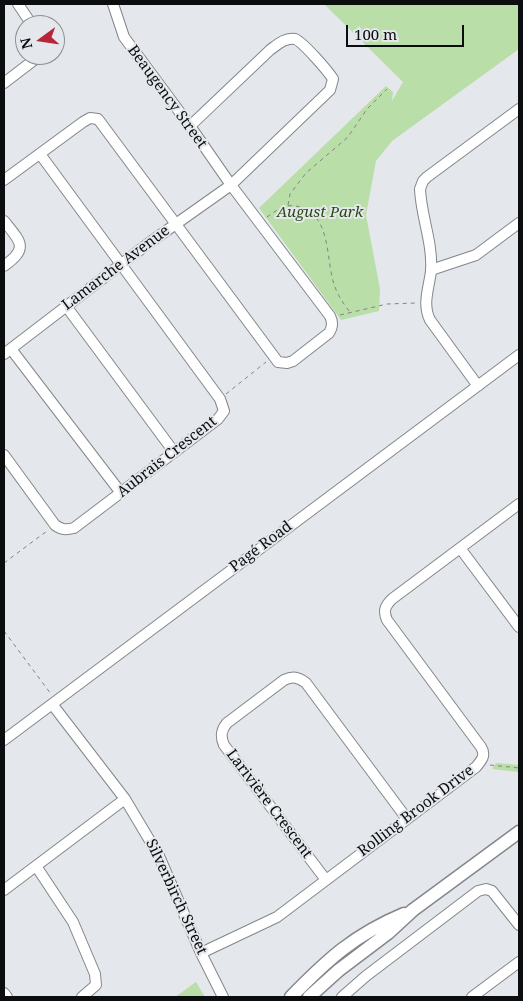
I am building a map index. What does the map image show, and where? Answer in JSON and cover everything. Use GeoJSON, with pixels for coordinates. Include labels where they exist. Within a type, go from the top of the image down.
{"type":"FeatureCollection","features":[{"type":"Feature","properties":{"kind":"main road"},"geometry":{"type":"LineString","coordinates":[[309,997],[339,970],[388,933],[413,910],[519,832]]}},
{"type":"Feature","properties":{"kind":"main road"},"geometry":{"type":"LineString","coordinates":[[291,997],[331,957],[358,937],[383,923],[413,910]]}},
{"type":"Feature","properties":{"kind":"street"},"geometry":{"type":"LineString","coordinates":[[18,4],[25,15]]}},
{"type":"Feature","properties":{"kind":"street","name":"Beaugency Street"},"geometry":{"type":"LineString","coordinates":[[113,4],[124,38],[331,318]]}},
{"type":"Feature","properties":{"kind":"street","name":"Lamarche Avenue"},"geometry":{"type":"LineString","coordinates":[[7,352],[121,264],[231,185],[330,90],[333,79],[327,70],[296,40],[289,39],[280,42],[190,126]]}},
{"type":"Feature","properties":{"kind":"street"},"geometry":{"type":"LineString","coordinates":[[4,84],[28,65]]}},
{"type":"Feature","properties":{"kind":"street"},"geometry":{"type":"LineString","coordinates":[[478,386],[427,314],[426,304],[431,270],[420,189],[423,181],[519,109]]}},
{"type":"Feature","properties":{"kind":"street"},"geometry":{"type":"LineString","coordinates":[[4,180],[83,122],[90,118],[98,118],[273,357],[282,364],[293,361],[329,333],[333,324],[331,318]]}},
{"type":"Feature","properties":{"kind":"street","name":"Aubrais Crescent"},"geometry":{"type":"LineString","coordinates":[[40,154],[220,399],[224,411],[218,419],[74,528],[60,529],[55,525]]}},
{"type":"Feature","properties":{"kind":"street"},"geometry":{"type":"LineString","coordinates":[[4,221],[19,242],[20,249],[16,257],[4,266]]}},
{"type":"Feature","properties":{"kind":"street"},"geometry":{"type":"LineString","coordinates":[[431,270],[476,255],[519,223]]}},
{"type":"Feature","properties":{"kind":"street"},"geometry":{"type":"LineString","coordinates":[[66,306],[174,452]]}},
{"type":"Feature","properties":{"kind":"street"},"geometry":{"type":"LineString","coordinates":[[7,352],[121,493]]}},
{"type":"Feature","properties":{"kind":"street","name":"Pagé Road"},"geometry":{"type":"LineString","coordinates":[[4,740],[519,355]]}},
{"type":"Feature","properties":{"kind":"street"},"geometry":{"type":"LineString","coordinates":[[4,455],[55,525]]}},
{"type":"Feature","properties":{"kind":"street","name":"Rolling Brook Drive"},"geometry":{"type":"LineString","coordinates":[[201,953],[276,917],[481,761],[484,754],[481,746],[384,614],[386,605],[392,600],[519,504]]}},
{"type":"Feature","properties":{"kind":"street"},"geometry":{"type":"LineString","coordinates":[[460,548],[519,627]]}},
{"type":"Feature","properties":{"kind":"street","name":"Larivière Crescent"},"geometry":{"type":"LineString","coordinates":[[326,880],[224,745],[221,734],[227,723],[284,680],[296,677],[306,682],[407,819]]}},
{"type":"Feature","properties":{"kind":"street","name":"Silverbirch Street"},"geometry":{"type":"LineString","coordinates":[[54,702],[125,799],[159,856],[177,893],[201,953],[223,997]]}},
{"type":"Feature","properties":{"kind":"street"},"geometry":{"type":"LineString","coordinates":[[4,890],[125,799]]}},
{"type":"Feature","properties":{"kind":"street"},"geometry":{"type":"LineString","coordinates":[[36,866],[73,922],[95,974],[96,985],[82,997]]}},
{"type":"Feature","properties":{"kind":"street"},"geometry":{"type":"LineString","coordinates":[[342,997],[366,976],[478,891],[486,889],[492,891],[519,924]]}},
{"type":"Feature","properties":{"kind":"street"},"geometry":{"type":"LineString","coordinates":[[472,997],[519,962]]}},
{"type":"Feature","properties":{"kind":"street"},"geometry":{"type":"LineString","coordinates":[[4,993],[7,997]]}},
{"type":"Feature","properties":{"kind":"path"},"geometry":{"type":"LineString","coordinates":[[288,205],[290,194],[306,173],[348,137],[367,109],[387,89]]}},
{"type":"Feature","properties":{"kind":"path"},"geometry":{"type":"LineString","coordinates":[[260,222],[288,205],[300,206],[308,210],[319,222],[324,236],[333,283],[349,311]]}},
{"type":"Feature","properties":{"kind":"path"},"geometry":{"type":"LineString","coordinates":[[331,318],[349,311],[387,304],[426,304]]}},
{"type":"Feature","properties":{"kind":"path"},"geometry":{"type":"LineString","coordinates":[[220,399],[273,357]]}},
{"type":"Feature","properties":{"kind":"path"},"geometry":{"type":"LineString","coordinates":[[4,563],[55,525]]}},
{"type":"Feature","properties":{"kind":"path"},"geometry":{"type":"LineString","coordinates":[[4,631],[54,702]]}},
{"type":"Feature","properties":{"kind":"path"},"geometry":{"type":"LineString","coordinates":[[481,761],[495,766],[519,768]]}},
{"type":"Feature","properties":{"kind":"green space","name":"August Park"},"geometry":{"type":"Polygon","coordinates":[[[324,4],[519,4],[519,49],[392,141],[376,161],[366,215],[380,289],[379,311],[341,320],[259,208],[386,86],[393,92],[392,101],[403,82],[324,4]]]}},
{"type":"Feature","properties":{"kind":"green space"},"geometry":{"type":"Polygon","coordinates":[[[496,763],[519,765],[519,772],[492,769],[496,763]]]}},
{"type":"Feature","properties":{"kind":"green space"},"geometry":{"type":"Polygon","coordinates":[[[196,982],[205,997],[175,997],[196,982]]]}}]}
